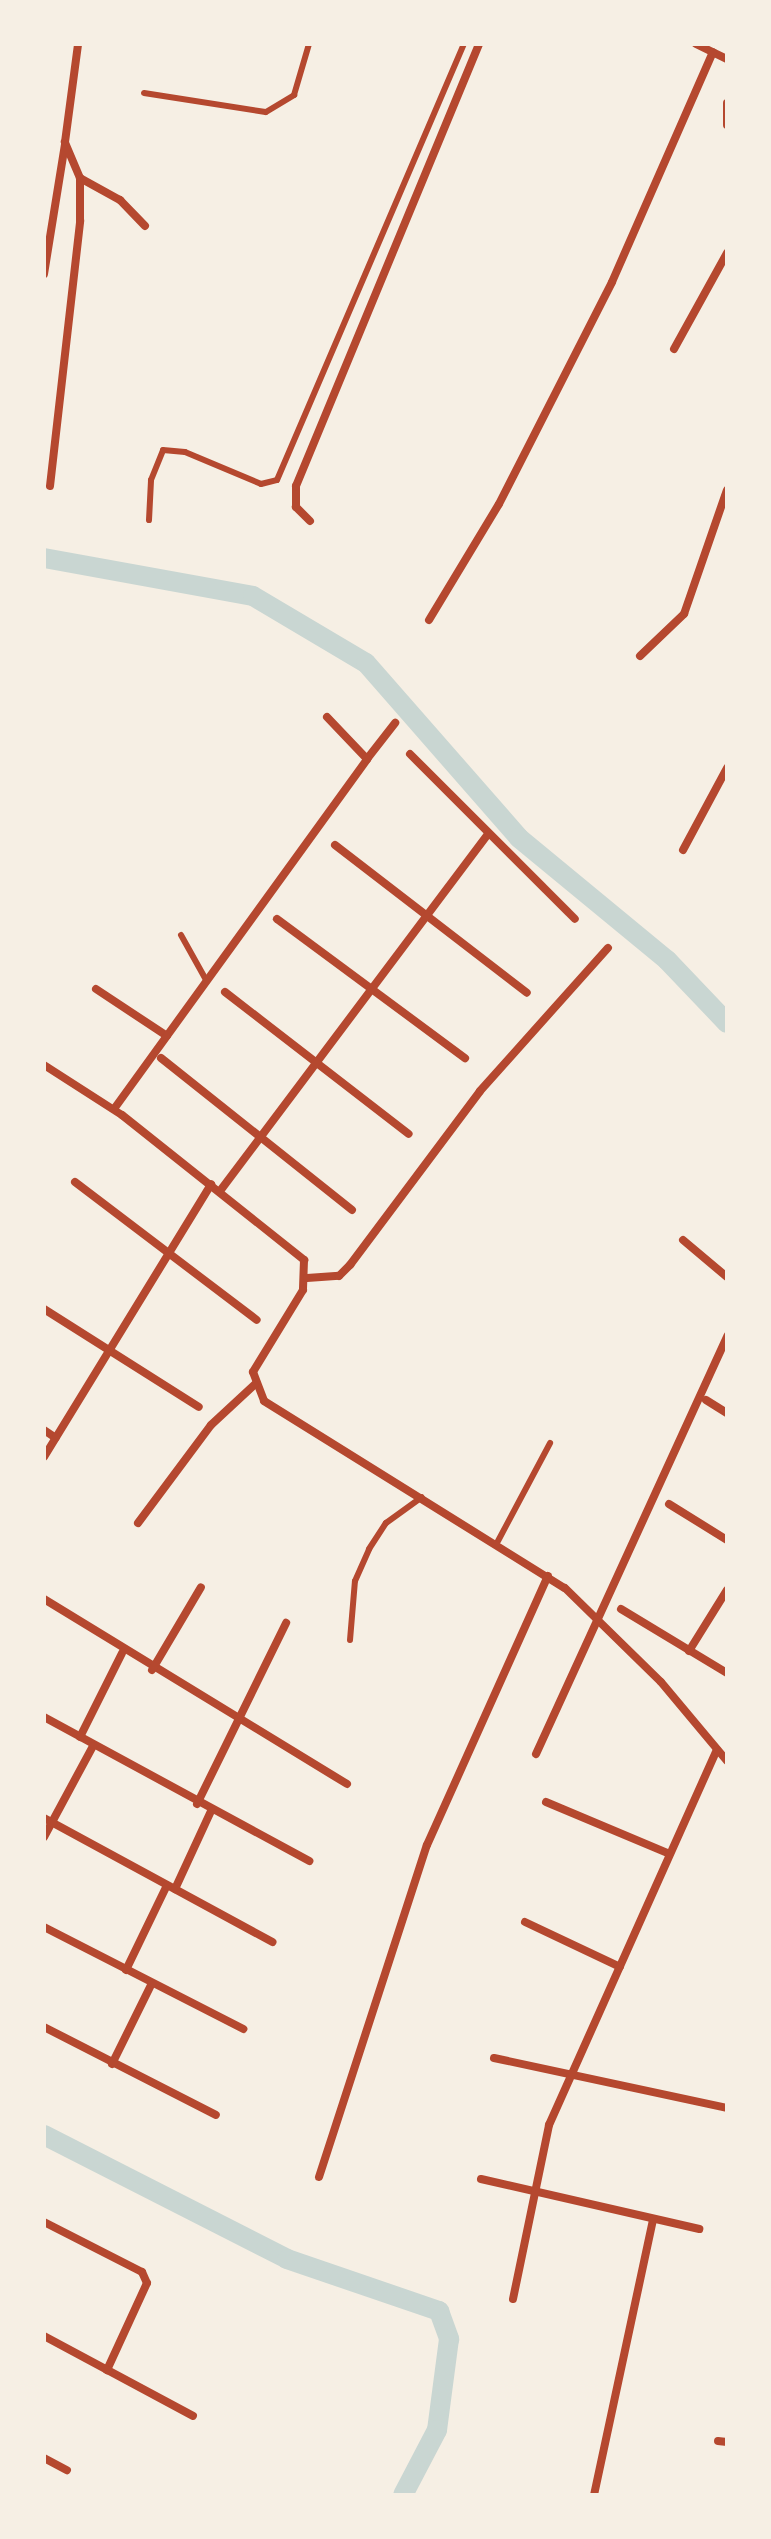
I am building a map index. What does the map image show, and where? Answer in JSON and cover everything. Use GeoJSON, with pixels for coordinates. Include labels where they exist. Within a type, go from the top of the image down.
{"type":"FeatureCollection","features":[{"type":"Feature","properties":{"kind":"street"},"geometry":{"type":"LineString","coordinates":[[44,274],[78,44]]}},
{"type":"Feature","properties":{"kind":"street"},"geometry":{"type":"LineString","coordinates":[[310,521],[296,507],[296,486],[479,44]]}},
{"type":"Feature","properties":{"kind":"street"},"geometry":{"type":"LineString","coordinates":[[696,44],[727,59]]}},
{"type":"Feature","properties":{"kind":"street"},"geometry":{"type":"LineString","coordinates":[[429,620],[499,504],[612,282],[713,52]]}},
{"type":"Feature","properties":{"kind":"street"},"geometry":{"type":"LineString","coordinates":[[727,103],[727,125]]}},
{"type":"Feature","properties":{"kind":"street"},"geometry":{"type":"LineString","coordinates":[[50,486],[80,178],[65,142]]}},
{"type":"Feature","properties":{"kind":"street"},"geometry":{"type":"LineString","coordinates":[[80,178],[120,200],[145,226]]}},
{"type":"Feature","properties":{"kind":"street"},"geometry":{"type":"LineString","coordinates":[[674,349],[727,253]]}},
{"type":"Feature","properties":{"kind":"street"},"geometry":{"type":"LineString","coordinates":[[640,656],[684,614],[727,490]]}},
{"type":"Feature","properties":{"kind":"street"},"geometry":{"type":"LineString","coordinates":[[327,717],[367,759]]}},
{"type":"Feature","properties":{"kind":"street"},"geometry":{"type":"LineString","coordinates":[[114,1109],[395,723]]}},
{"type":"Feature","properties":{"kind":"street"},"geometry":{"type":"LineString","coordinates":[[410,754],[487,835],[575,919]]}},
{"type":"Feature","properties":{"kind":"street"},"geometry":{"type":"LineString","coordinates":[[683,850],[727,768]]}},
{"type":"Feature","properties":{"kind":"street"},"geometry":{"type":"LineString","coordinates":[[220,1191],[313,1060],[487,835]]}},
{"type":"Feature","properties":{"kind":"street"},"geometry":{"type":"LineString","coordinates":[[335,845],[527,993]]}},
{"type":"Feature","properties":{"kind":"street"},"geometry":{"type":"LineString","coordinates":[[277,919],[371,984],[465,1058]]}},
{"type":"Feature","properties":{"kind":"street"},"geometry":{"type":"LineString","coordinates":[[307,1278],[339,1276],[350,1265],[480,1091],[608,948]]}},
{"type":"Feature","properties":{"kind":"street"},"geometry":{"type":"LineString","coordinates":[[96,989],[167,1036]]}},
{"type":"Feature","properties":{"kind":"street"},"geometry":{"type":"LineString","coordinates":[[225,992],[409,1134]]}},
{"type":"Feature","properties":{"kind":"street"},"geometry":{"type":"LineString","coordinates":[[161,1058],[352,1210]]}},
{"type":"Feature","properties":{"kind":"street"},"geometry":{"type":"LineString","coordinates":[[44,1065],[114,1109],[298,1251],[307,1278],[254,1367],[254,1385],[280,1414],[498,1541],[548,1576],[598,1616],[727,1761]]}},
{"type":"Feature","properties":{"kind":"street"},"geometry":{"type":"LineString","coordinates":[[75,1182],[170,1251],[257,1320]]}},
{"type":"Feature","properties":{"kind":"street"},"geometry":{"type":"LineString","coordinates":[[44,1457],[106,1346],[211,1184]]}},
{"type":"Feature","properties":{"kind":"street"},"geometry":{"type":"LineString","coordinates":[[683,1240],[727,1277]]}},
{"type":"Feature","properties":{"kind":"street"},"geometry":{"type":"LineString","coordinates":[[44,1309],[199,1407]]}},
{"type":"Feature","properties":{"kind":"street"},"geometry":{"type":"LineString","coordinates":[[536,1754],[727,1336]]}},
{"type":"Feature","properties":{"kind":"street"},"geometry":{"type":"LineString","coordinates":[[138,1523],[211,1425],[254,1385]]}},
{"type":"Feature","properties":{"kind":"street"},"geometry":{"type":"LineString","coordinates":[[706,1400],[727,1413]]}},
{"type":"Feature","properties":{"kind":"street"},"geometry":{"type":"LineString","coordinates":[[44,1430],[56,1438]]}},
{"type":"Feature","properties":{"kind":"street"},"geometry":{"type":"LineString","coordinates":[[669,1504],[727,1540]]}},
{"type":"Feature","properties":{"kind":"street"},"geometry":{"type":"LineString","coordinates":[[319,2177],[427,1845],[548,1576]]}},
{"type":"Feature","properties":{"kind":"street"},"geometry":{"type":"LineString","coordinates":[[152,1670],[201,1587]]}},
{"type":"Feature","properties":{"kind":"street"},"geometry":{"type":"LineString","coordinates":[[689,1651],[727,1590]]}},
{"type":"Feature","properties":{"kind":"street"},"geometry":{"type":"LineString","coordinates":[[44,1599],[122,1653],[347,1784]]}},
{"type":"Feature","properties":{"kind":"street"},"geometry":{"type":"LineString","coordinates":[[621,1609],[727,1673]]}},
{"type":"Feature","properties":{"kind":"street"},"geometry":{"type":"LineString","coordinates":[[197,1804],[286,1623]]}},
{"type":"Feature","properties":{"kind":"street"},"geometry":{"type":"LineString","coordinates":[[80,1737],[122,1653]]}},
{"type":"Feature","properties":{"kind":"street"},"geometry":{"type":"LineString","coordinates":[[44,1717],[197,1804],[309,1861]]}},
{"type":"Feature","properties":{"kind":"street"},"geometry":{"type":"LineString","coordinates":[[44,1837],[48,1820],[93,1746]]}},
{"type":"Feature","properties":{"kind":"street"},"geometry":{"type":"LineString","coordinates":[[513,2299],[549,2125],[717,1750]]}},
{"type":"Feature","properties":{"kind":"street"},"geometry":{"type":"LineString","coordinates":[[546,1802],[670,1854]]}},
{"type":"Feature","properties":{"kind":"street"},"geometry":{"type":"LineString","coordinates":[[126,1970],[211,1811]]}},
{"type":"Feature","properties":{"kind":"street"},"geometry":{"type":"LineString","coordinates":[[48,1820],[272,1942]]}},
{"type":"Feature","properties":{"kind":"street"},"geometry":{"type":"LineString","coordinates":[[525,1922],[620,1967]]}},
{"type":"Feature","properties":{"kind":"street"},"geometry":{"type":"LineString","coordinates":[[44,1927],[243,2029]]}},
{"type":"Feature","properties":{"kind":"street"},"geometry":{"type":"LineString","coordinates":[[112,2064],[152,1983]]}},
{"type":"Feature","properties":{"kind":"street"},"geometry":{"type":"LineString","coordinates":[[44,2027],[216,2115]]}},
{"type":"Feature","properties":{"kind":"street"},"geometry":{"type":"LineString","coordinates":[[494,2058],[727,2108]]}},
{"type":"Feature","properties":{"kind":"street"},"geometry":{"type":"LineString","coordinates":[[481,2179],[699,2229]]}},
{"type":"Feature","properties":{"kind":"street"},"geometry":{"type":"LineString","coordinates":[[594,2495],[653,2219]]}},
{"type":"Feature","properties":{"kind":"street"},"geometry":{"type":"LineString","coordinates":[[44,2222],[142,2272],[147,2283],[107,2370]]}},
{"type":"Feature","properties":{"kind":"street"},"geometry":{"type":"LineString","coordinates":[[44,2336],[193,2416]]}},
{"type":"Feature","properties":{"kind":"street"},"geometry":{"type":"LineString","coordinates":[[44,2458],[67,2470]]}},
{"type":"Feature","properties":{"kind":"lane"},"geometry":{"type":"LineString","coordinates":[[144,93],[266,112],[294,95],[309,44]]}},
{"type":"Feature","properties":{"kind":"lane"},"geometry":{"type":"LineString","coordinates":[[149,520],[151,480],[163,450],[185,452],[261,484],[277,480],[464,44]]}},
{"type":"Feature","properties":{"kind":"lane"},"geometry":{"type":"LineString","coordinates":[[181,935],[206,980]]}},
{"type":"Feature","properties":{"kind":"lane"},"geometry":{"type":"LineString","coordinates":[[498,1541],[550,1443]]}},
{"type":"Feature","properties":{"kind":"lane"},"geometry":{"type":"LineString","coordinates":[[350,1640],[355,1581],[369,1549],[386,1523],[422,1497]]}},
{"type":"Feature","properties":{"kind":"waterway"},"geometry":{"type":"LineString","coordinates":[[44,558],[253,596],[366,663],[519,838],[667,960],[727,1023]]}},
{"type":"Feature","properties":{"kind":"waterway"},"geometry":{"type":"LineString","coordinates":[[44,2135],[287,2259],[439,2311],[449,2339],[437,2430],[403,2495]]}}]}
